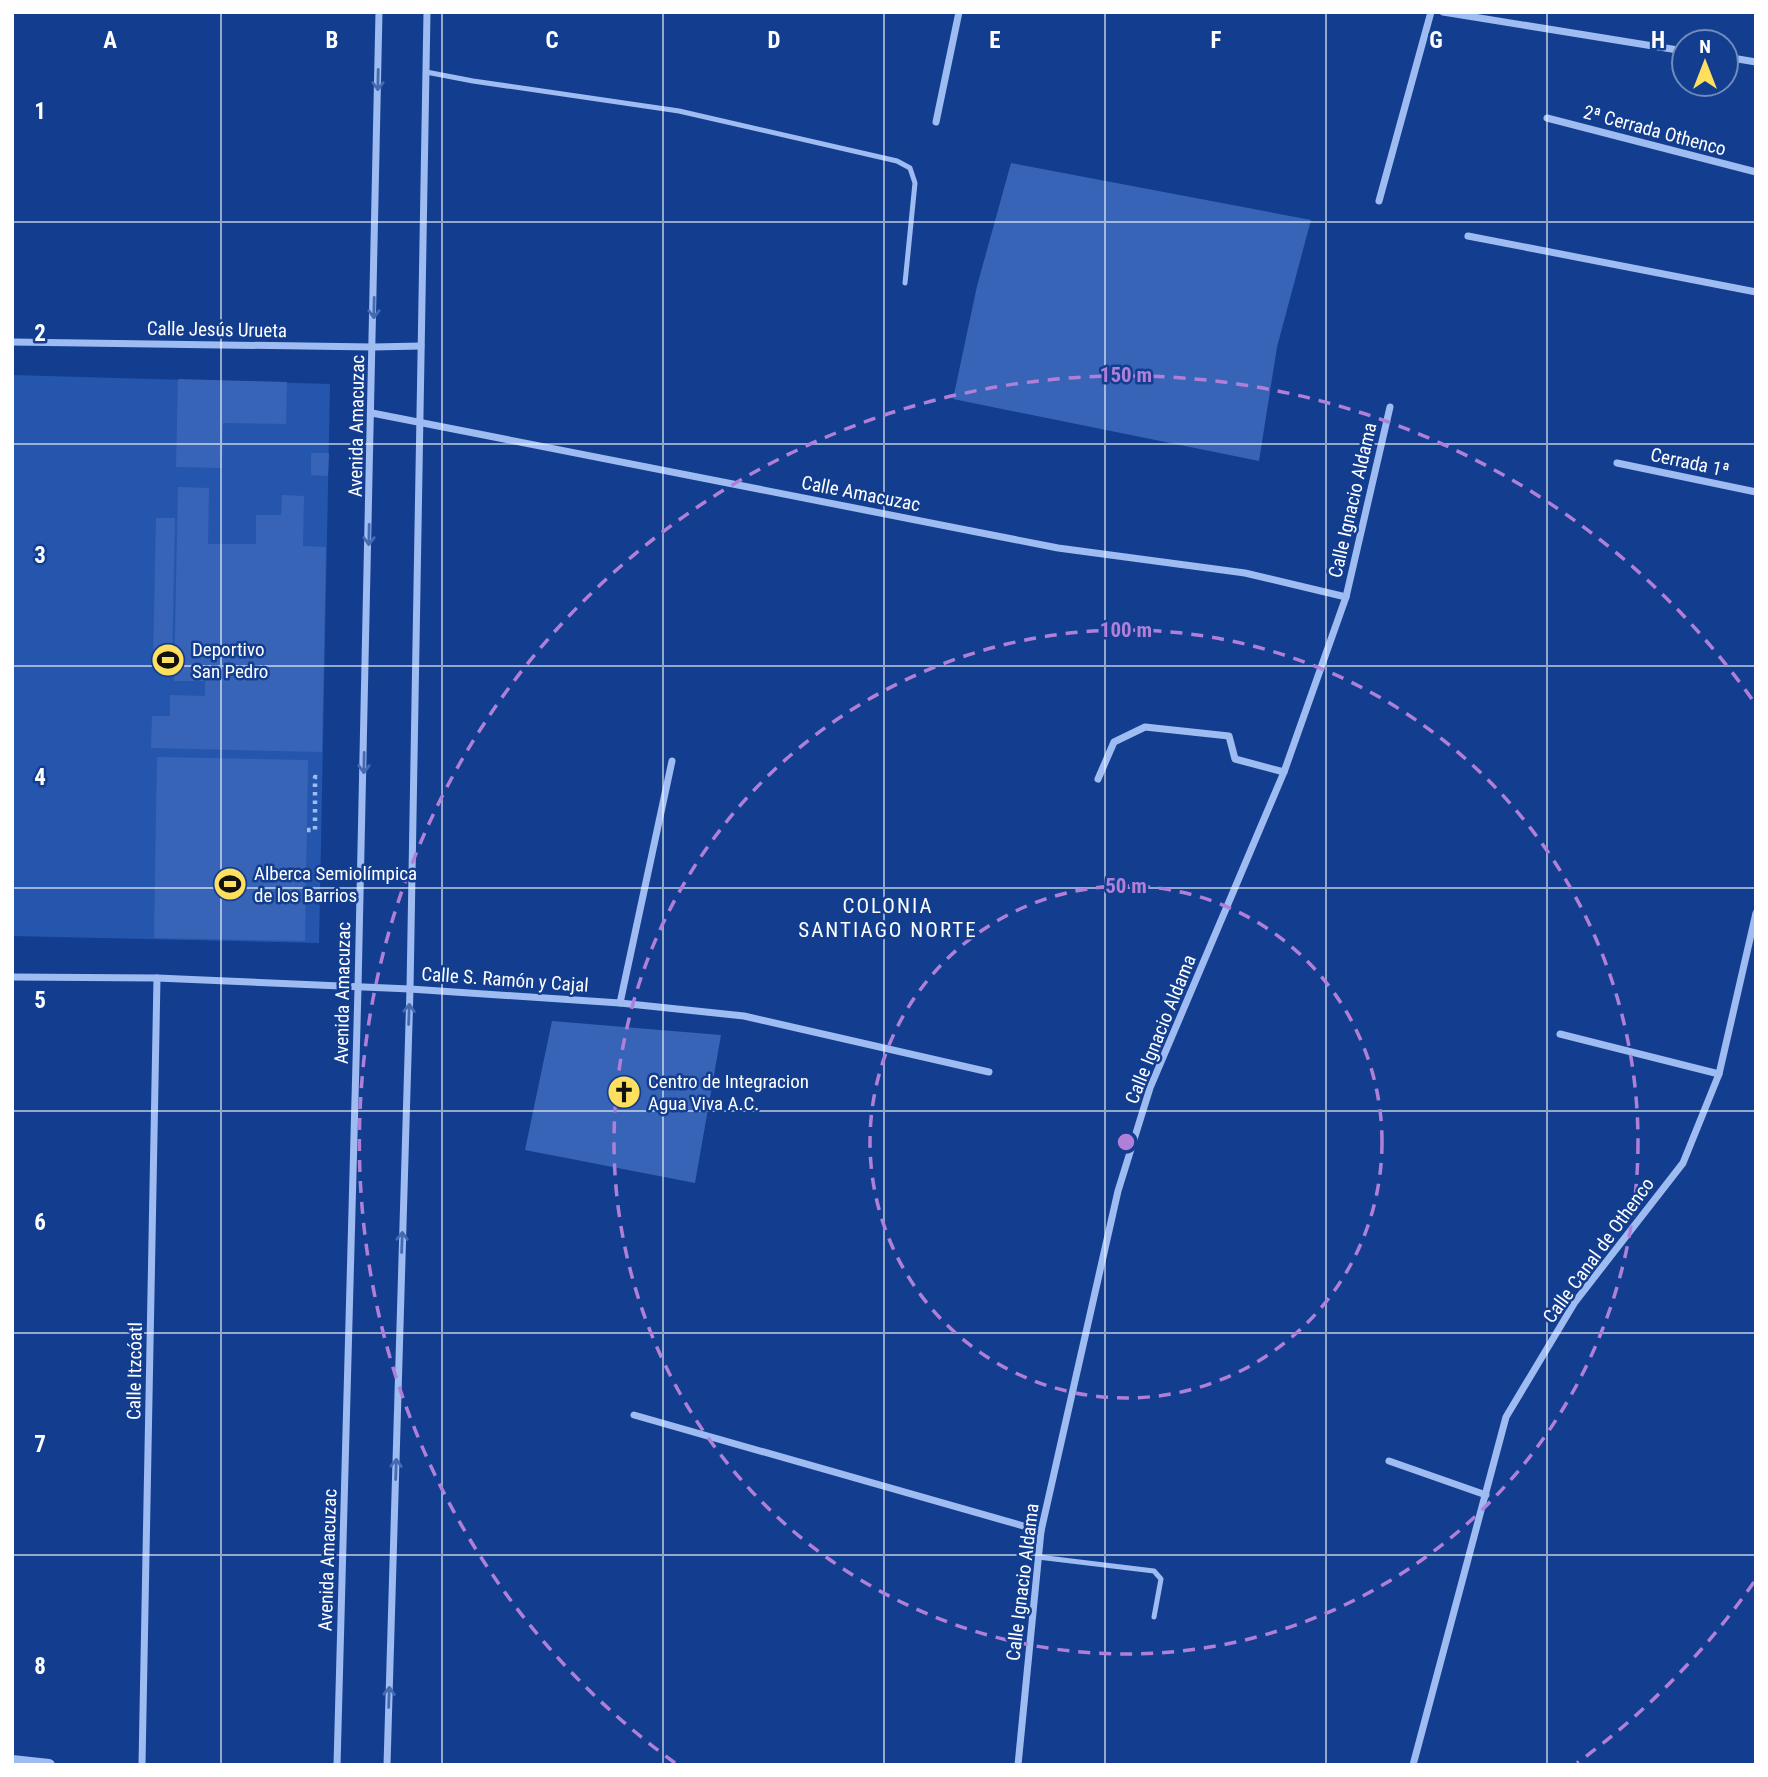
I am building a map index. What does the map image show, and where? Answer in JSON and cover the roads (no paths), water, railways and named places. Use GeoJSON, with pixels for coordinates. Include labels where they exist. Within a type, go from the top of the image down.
{"type":"FeatureCollection","features":[{"type":"Feature","properties":{"kind":"street","name":"Avenida Amacuzac"},"geometry":{"type":"LineString","coordinates":[[337,1765],[372,413],[379,12]]}},
{"type":"Feature","properties":{"kind":"street"},"geometry":{"type":"LineString","coordinates":[[387,1765],[410,989],[427,12]]}},
{"type":"Feature","properties":{"kind":"street"},"geometry":{"type":"LineString","coordinates":[[936,122],[959,12]]}},
{"type":"Feature","properties":{"kind":"street"},"geometry":{"type":"LineString","coordinates":[[1379,201],[1430,12]]}},
{"type":"Feature","properties":{"kind":"street"},"geometry":{"type":"LineString","coordinates":[[1443,12],[1670,49]]}},
{"type":"Feature","properties":{"kind":"street","name":"2ª Cerrada Othenco"},"geometry":{"type":"LineString","coordinates":[[1547,118],[1756,172]]}},
{"type":"Feature","properties":{"kind":"street"},"geometry":{"type":"LineString","coordinates":[[1468,236],[1756,292]]}},
{"type":"Feature","properties":{"kind":"street","name":"Calle Jesús Urueta"},"geometry":{"type":"LineString","coordinates":[[12,342],[421,346]]}},
{"type":"Feature","properties":{"kind":"street","name":"Calle Ignacio Aldama"},"geometry":{"type":"LineString","coordinates":[[1017,1765],[1041,1531],[1118,1191],[1150,1088],[1284,772],[1346,597],[1390,407]]}},
{"type":"Feature","properties":{"kind":"street","name":"Calle Amacuzac"},"geometry":{"type":"LineString","coordinates":[[372,413],[1058,548],[1143,557],[1245,573],[1346,597]]}},
{"type":"Feature","properties":{"kind":"street","name":"Cerrada 1ª"},"geometry":{"type":"LineString","coordinates":[[1617,463],[1756,492]]}},
{"type":"Feature","properties":{"kind":"street"},"geometry":{"type":"LineString","coordinates":[[1098,779],[1115,741],[1145,727],[1230,736],[1235,759],[1284,772]]}},
{"type":"Feature","properties":{"kind":"street"},"geometry":{"type":"LineString","coordinates":[[620,1003],[672,761]]}},
{"type":"Feature","properties":{"kind":"street","name":"Calle Canal de Othenco"},"geometry":{"type":"LineString","coordinates":[[1413,1765],[1506,1417],[1574,1302],[1682,1163],[1719,1074],[1756,914]]}},
{"type":"Feature","properties":{"kind":"street","name":"Calle S. Ramón y Cajal"},"geometry":{"type":"LineString","coordinates":[[12,977],[157,978],[410,989],[620,1003],[744,1016],[989,1072]]}},
{"type":"Feature","properties":{"kind":"street","name":"Calle Itzcóatl"},"geometry":{"type":"LineString","coordinates":[[142,1765],[157,978]]}},
{"type":"Feature","properties":{"kind":"street"},"geometry":{"type":"LineString","coordinates":[[1560,1034],[1719,1074]]}},
{"type":"Feature","properties":{"kind":"street"},"geometry":{"type":"LineString","coordinates":[[634,1415],[1041,1531]]}},
{"type":"Feature","properties":{"kind":"street"},"geometry":{"type":"LineString","coordinates":[[1389,1461],[1486,1495]]}},
{"type":"Feature","properties":{"kind":"street"},"geometry":{"type":"LineString","coordinates":[[12,1761],[49,1765]]}},
{"type":"Feature","properties":{"kind":"lane"},"geometry":{"type":"LineString","coordinates":[[426,72],[679,111],[897,161],[910,168],[915,183],[905,283]]}},
{"type":"Feature","properties":{"kind":"lane"},"geometry":{"type":"LineString","coordinates":[[1038,1557],[1154,1571],[1161,1579],[1154,1616]]}},
{"type":"Feature","properties":{"kind":"place","name":"Deportivo San Pedro"},"geometry":{"type":"Point","coordinates":[168,660]}},
{"type":"Feature","properties":{"kind":"place","name":"Alberca Semiolímpica de los Barrios"},"geometry":{"type":"Point","coordinates":[230,884]}},
{"type":"Feature","properties":{"kind":"place","name":"Centro de Integracion Agua Viva A.C."},"geometry":{"type":"Point","coordinates":[624,1092]}},
{"type":"Feature","properties":{"kind":"district","name":"COLONIA SANTIAGO NORTE"},"geometry":{"type":"Point","coordinates":[888,918]}}]}
